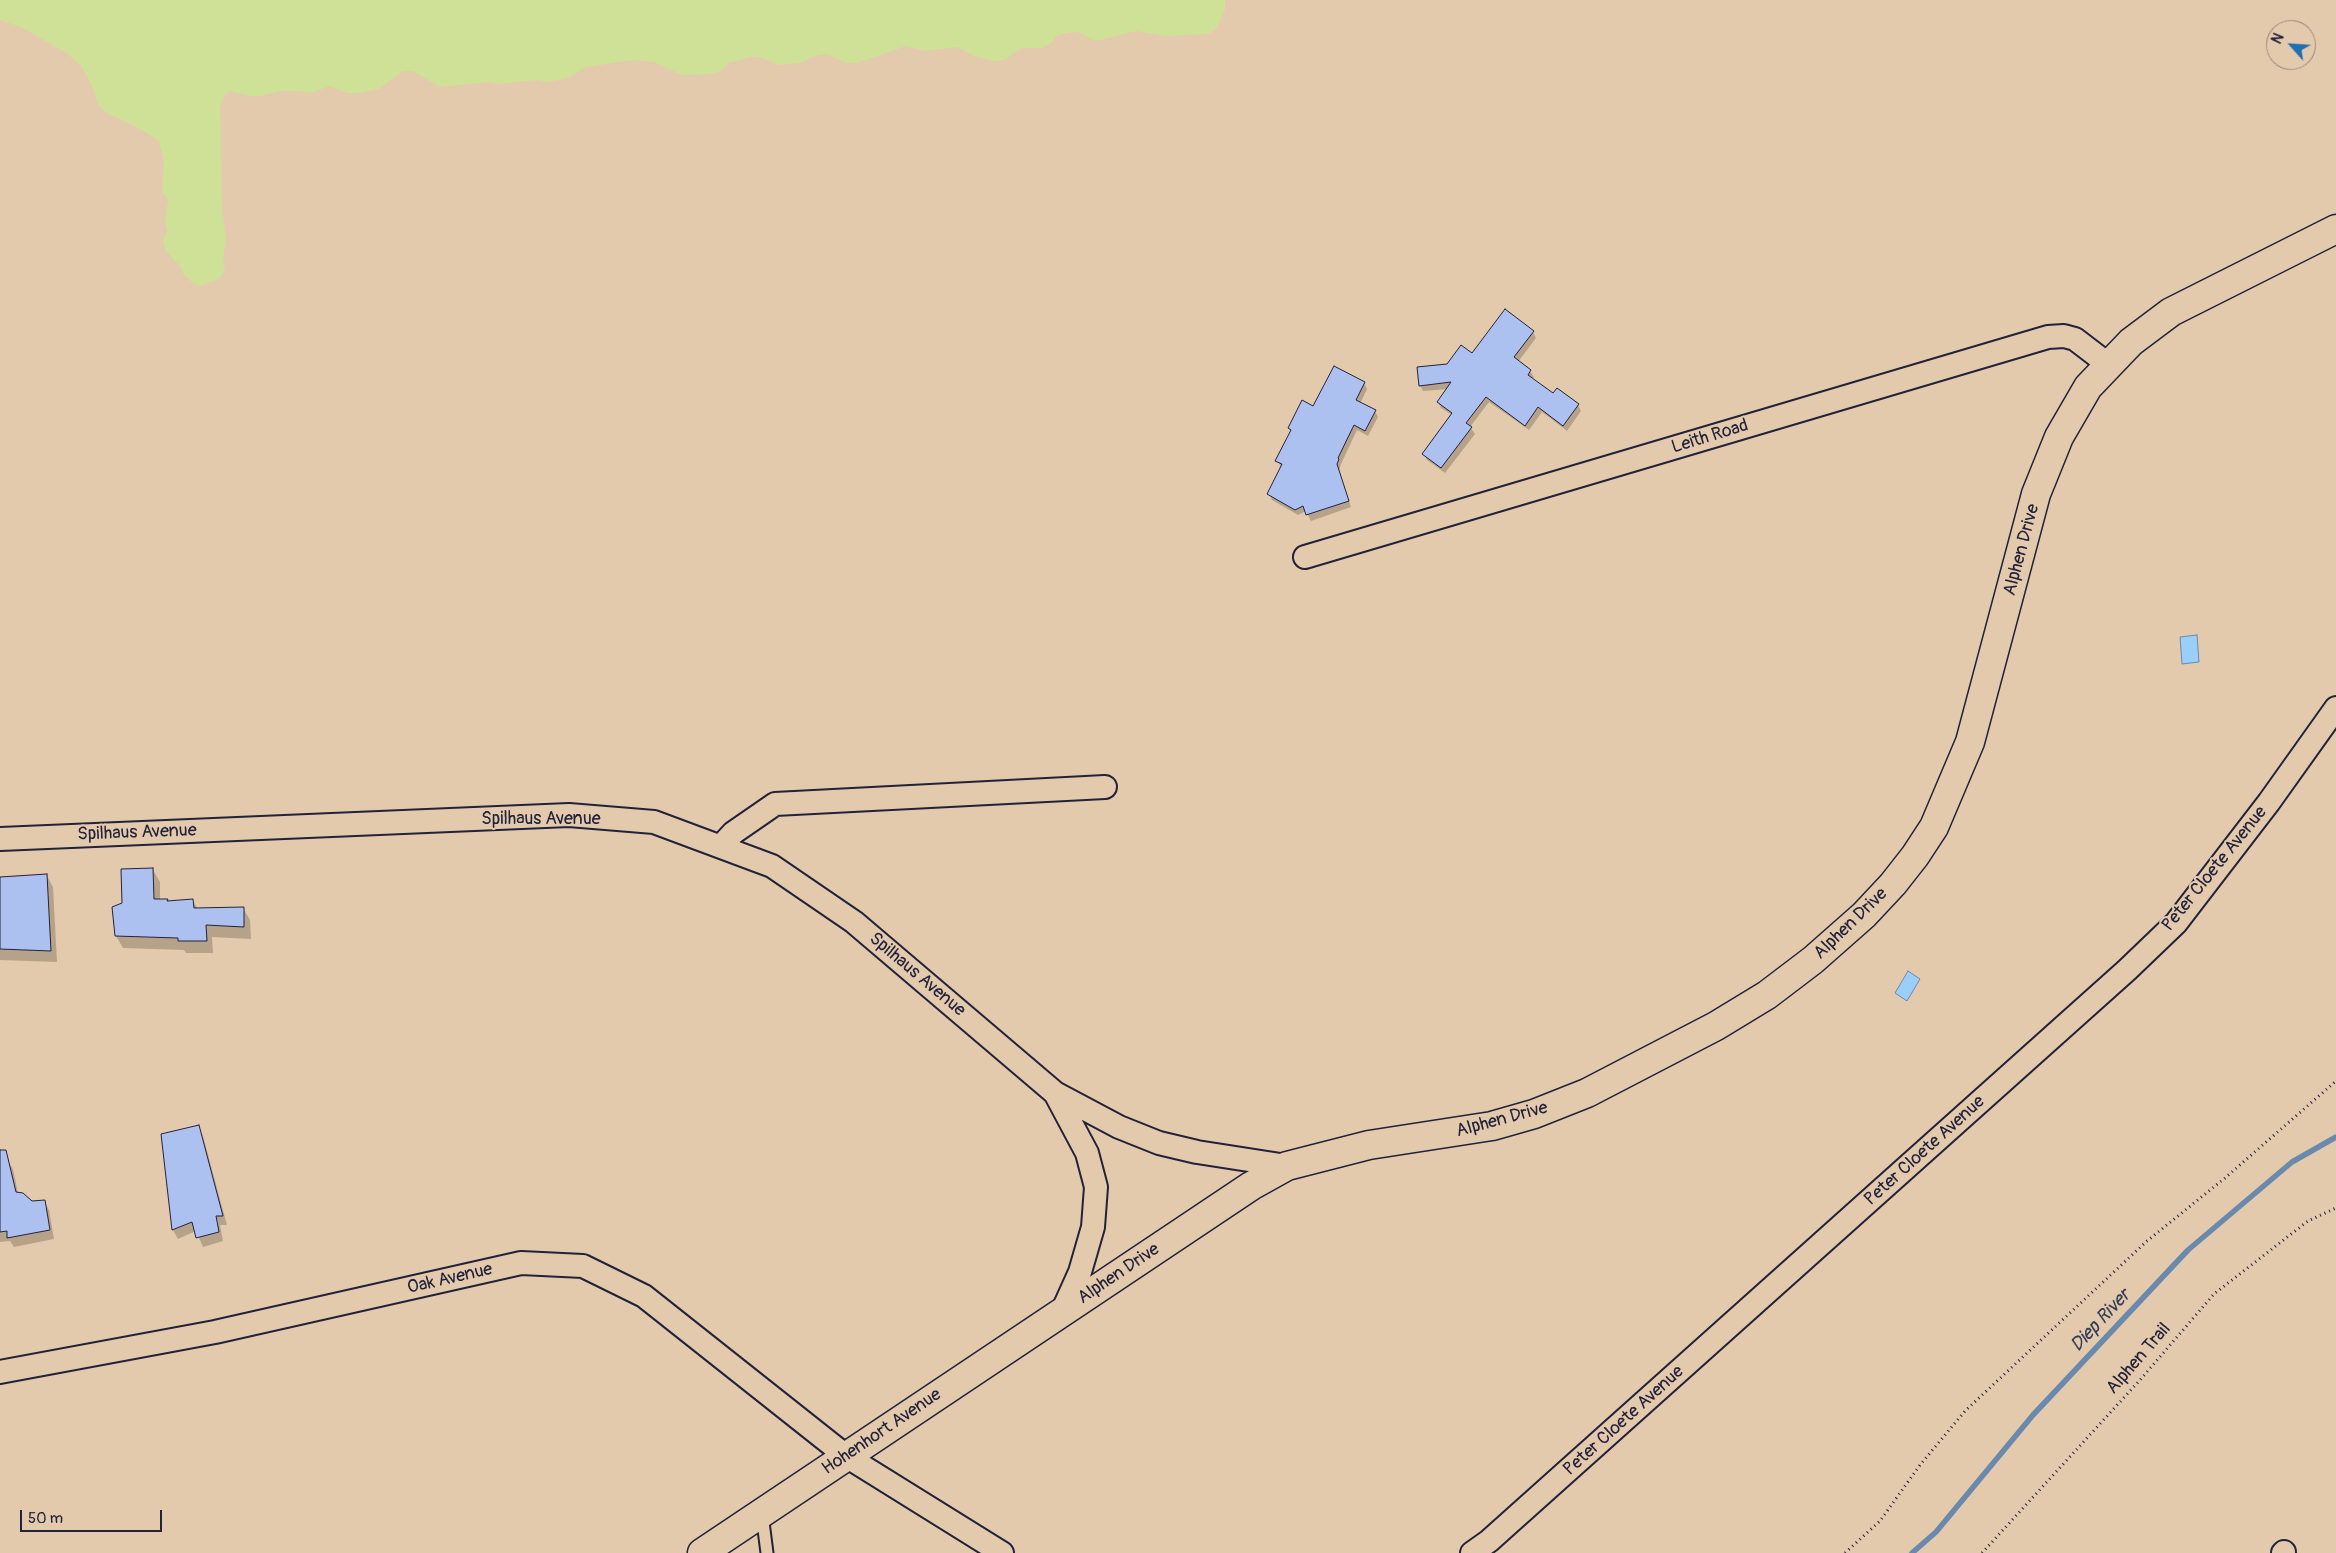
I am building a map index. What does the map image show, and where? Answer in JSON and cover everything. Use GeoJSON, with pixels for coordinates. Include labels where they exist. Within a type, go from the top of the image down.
{"type":"FeatureCollection","features":[{"type":"Feature","properties":{"kind":"street","name":"Alphen Drive"},"geometry":{"type":"LineString","coordinates":[[1062,1312],[1251,1186],[1287,1166],[1369,1145],[1492,1126],[1534,1114],[1587,1093],[1716,1026],[1767,995],[1813,960],[1864,915],[1915,856],[1934,827],[1953,786],[1970,742],[2036,494],[2059,437],[2088,387],[2131,342],[2171,312],[2336,229]]}},
{"type":"Feature","properties":{"kind":"street","name":"Leith Road"},"geometry":{"type":"LineString","coordinates":[[1305,557],[2048,337],[2064,336],[2075,339],[2109,365]]}},
{"type":"Feature","properties":{"kind":"street","name":"Peter Cloete Avenue"},"geometry":{"type":"LineString","coordinates":[[1472,1553],[1496,1535],[2119,977],[2176,923],[2264,810],[2336,708]]}},
{"type":"Feature","properties":{"kind":"street"},"geometry":{"type":"LineString","coordinates":[[721,846],[733,833],[775,804],[1105,787]]}},
{"type":"Feature","properties":{"kind":"street","name":"Spilhaus Avenue"},"geometry":{"type":"LineString","coordinates":[[0,839],[569,815],[654,822],[772,866],[854,922],[1055,1093],[1118,1127],[1159,1143],[1197,1152],[1287,1166]]}},
{"type":"Feature","properties":{"kind":"street","name":"Spilhaus Avenue"},"geometry":{"type":"LineString","coordinates":[[1055,1093],[1087,1153],[1096,1188],[1093,1227],[1080,1272],[1062,1312]]}},
{"type":"Feature","properties":{"kind":"street","name":"Oak Avenue"},"geometry":{"type":"LineString","coordinates":[[0,1372],[215,1332],[521,1263],[583,1266],[644,1296],[846,1456]]}},
{"type":"Feature","properties":{"kind":"street","name":"Hohenhort Avenue"},"geometry":{"type":"LineString","coordinates":[[702,1553],[1062,1312]]}},
{"type":"Feature","properties":{"kind":"street"},"geometry":{"type":"LineString","coordinates":[[846,1456],[1002,1553]]}},
{"type":"Feature","properties":{"kind":"lane"},"geometry":{"type":"LineString","coordinates":[[762,1512],[767,1553]]}},
{"type":"Feature","properties":{"kind":"path"},"geometry":{"type":"LineString","coordinates":[[1845,1553],[1880,1521],[1920,1465],[1965,1411],[2147,1241],[2225,1178],[2336,1080]]}},
{"type":"Feature","properties":{"kind":"path","name":"Alphen Trail"},"geometry":{"type":"LineString","coordinates":[[1982,1553],[2140,1380],[2214,1294],[2308,1221],[2336,1208]]}},
{"type":"Feature","properties":{"kind":"green space"},"geometry":{"type":"Polygon","coordinates":[[[0,0],[1225,0],[1225,9],[1217,28],[1209,34],[1167,36],[1136,31],[1096,41],[1078,32],[1068,33],[1058,35],[1051,43],[1042,48],[1022,48],[1004,60],[994,61],[974,56],[957,47],[926,51],[906,46],[857,63],[846,63],[828,54],[818,55],[799,63],[779,65],[760,57],[750,57],[728,63],[722,71],[712,74],[682,75],[654,62],[633,60],[586,67],[568,78],[548,82],[538,80],[498,84],[488,82],[440,87],[413,71],[403,71],[379,89],[359,93],[348,93],[329,86],[311,93],[280,91],[261,96],[250,96],[230,91],[225,94],[220,106],[222,209],[226,238],[223,260],[225,269],[220,278],[201,286],[192,282],[184,275],[180,266],[166,251],[163,241],[167,231],[165,221],[168,200],[162,191],[164,161],[159,141],[142,130],[105,112],[98,104],[91,84],[81,65],[65,52],[21,27],[0,20],[0,0]]]}},
{"type":"Feature","properties":{"kind":"water"},"geometry":{"type":"Polygon","coordinates":[[[2197,635],[2199,662],[2182,664],[2180,637],[2197,635]]]}},
{"type":"Feature","properties":{"kind":"water"},"geometry":{"type":"Polygon","coordinates":[[[1908,971],[1920,979],[1907,1001],[1895,993],[1908,971]]]}},
{"type":"Feature","properties":{"kind":"building"},"geometry":{"type":"Polygon","coordinates":[[[1505,309],[1534,331],[1514,357],[1531,370],[1528,375],[1553,393],[1557,388],[1579,404],[1563,426],[1538,407],[1525,426],[1486,397],[1466,423],[1472,427],[1441,468],[1422,454],[1452,413],[1437,402],[1451,382],[1419,386],[1417,367],[1447,364],[1461,345],[1472,353],[1505,309]]]}},
{"type":"Feature","properties":{"kind":"building"},"geometry":{"type":"Polygon","coordinates":[[[1334,366],[1365,382],[1356,400],[1376,410],[1365,431],[1354,425],[1338,458],[1337,464],[1349,501],[1306,515],[1303,506],[1295,510],[1267,494],[1282,464],[1275,461],[1291,430],[1288,428],[1302,400],[1313,406],[1334,366]]]}},
{"type":"Feature","properties":{"kind":"building"},"geometry":{"type":"Polygon","coordinates":[[[153,868],[154,899],[168,899],[167,901],[193,899],[194,908],[244,907],[244,927],[206,925],[207,941],[178,941],[178,938],[115,936],[112,907],[122,903],[121,869],[153,868]]]}},
{"type":"Feature","properties":{"kind":"building"},"geometry":{"type":"Polygon","coordinates":[[[47,874],[51,951],[0,949],[0,877],[47,874]]]}},
{"type":"Feature","properties":{"kind":"building"},"geometry":{"type":"Polygon","coordinates":[[[199,1125],[223,1216],[216,1216],[219,1232],[196,1238],[192,1222],[172,1230],[161,1134],[199,1125]]]}},
{"type":"Feature","properties":{"kind":"building"},"geometry":{"type":"Polygon","coordinates":[[[0,1150],[6,1150],[16,1192],[23,1193],[32,1201],[45,1200],[50,1230],[7,1238],[7,1231],[0,1232],[0,1150]]]}},
{"type":"Feature","properties":{"kind":"waterway","name":"Diep River"},"geometry":{"type":"LineString","coordinates":[[1912,1553],[1936,1532],[2033,1415],[2188,1250],[2292,1162],[2336,1137]]}}]}
